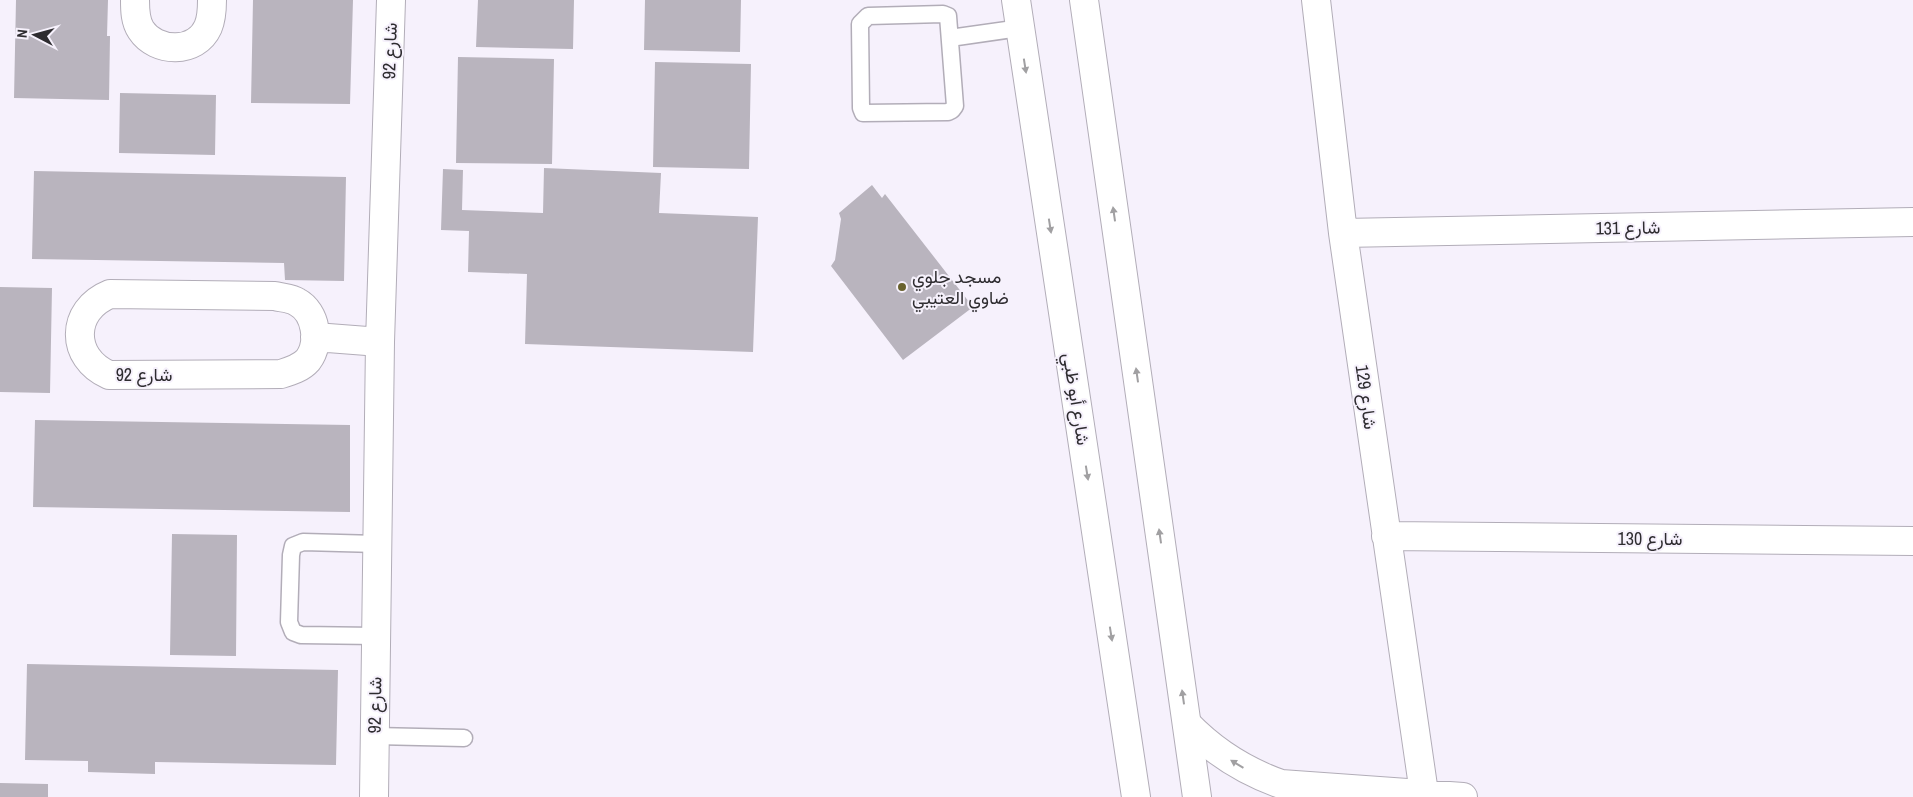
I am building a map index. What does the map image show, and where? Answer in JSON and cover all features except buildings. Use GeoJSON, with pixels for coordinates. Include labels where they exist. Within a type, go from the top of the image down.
{"type":"FeatureCollection","features":[{"type":"Feature","properties":{"kind":"street"},"geometry":{"type":"LineString","coordinates":[[134,0],[135,14],[140,29],[150,40],[158,45],[177,48],[192,44],[200,38],[208,27],[212,0]]}},
{"type":"Feature","properties":{"kind":"street","name":"شارع 92"},"geometry":{"type":"LineString","coordinates":[[374,797],[380,342],[391,0]]}},
{"type":"Feature","properties":{"kind":"street","name":"شارع أبو ظبي"},"geometry":{"type":"LineString","coordinates":[[1016,0],[1136,797]]}},
{"type":"Feature","properties":{"kind":"street"},"geometry":{"type":"LineString","coordinates":[[1084,0],[1197,797]]}},
{"type":"Feature","properties":{"kind":"street","name":"شارع 129"},"geometry":{"type":"LineString","coordinates":[[1316,0],[1343,233],[1424,793]]}},
{"type":"Feature","properties":{"kind":"street","name":"شارع 131"},"geometry":{"type":"LineString","coordinates":[[1343,233],[1913,222]]}},
{"type":"Feature","properties":{"kind":"street","name":"شارع 92"},"geometry":{"type":"LineString","coordinates":[[110,294],[275,296],[296,301],[308,310],[313,318],[315,337],[312,352],[307,361],[296,369],[281,374],[109,375],[90,364],[82,350],[79,335],[83,318],[91,306],[100,298],[110,294]]}},
{"type":"Feature","properties":{"kind":"street"},"geometry":{"type":"LineString","coordinates":[[315,337],[380,342]]}},
{"type":"Feature","properties":{"kind":"street","name":"شارع 130"},"geometry":{"type":"LineString","coordinates":[[1386,536],[1913,541]]}},
{"type":"Feature","properties":{"kind":"street"},"geometry":{"type":"LineString","coordinates":[[1187,724],[1224,757],[1245,769],[1281,784],[1463,797]]}},
{"type":"Feature","properties":{"kind":"street"},"geometry":{"type":"LineString","coordinates":[[1257,797],[1281,784]]}},
{"type":"Feature","properties":{"kind":"lane"},"geometry":{"type":"LineString","coordinates":[[943,14],[948,16],[950,38],[955,106],[952,110],[948,112],[863,113],[861,108],[860,24],[863,19],[868,16],[943,14]]}},
{"type":"Feature","properties":{"kind":"lane"},"geometry":{"type":"LineString","coordinates":[[950,38],[1020,28]]}},
{"type":"Feature","properties":{"kind":"lane"},"geometry":{"type":"LineString","coordinates":[[376,636],[301,635],[293,632],[289,622],[291,555],[293,546],[303,542],[377,544]]}},
{"type":"Feature","properties":{"kind":"lane"},"geometry":{"type":"LineString","coordinates":[[375,736],[464,738]]}},
{"type":"Feature","properties":{"kind":"place","name":"مسجد جلوي ضاوي العتيبي"},"geometry":{"type":"Point","coordinates":[902,287]}}]}
